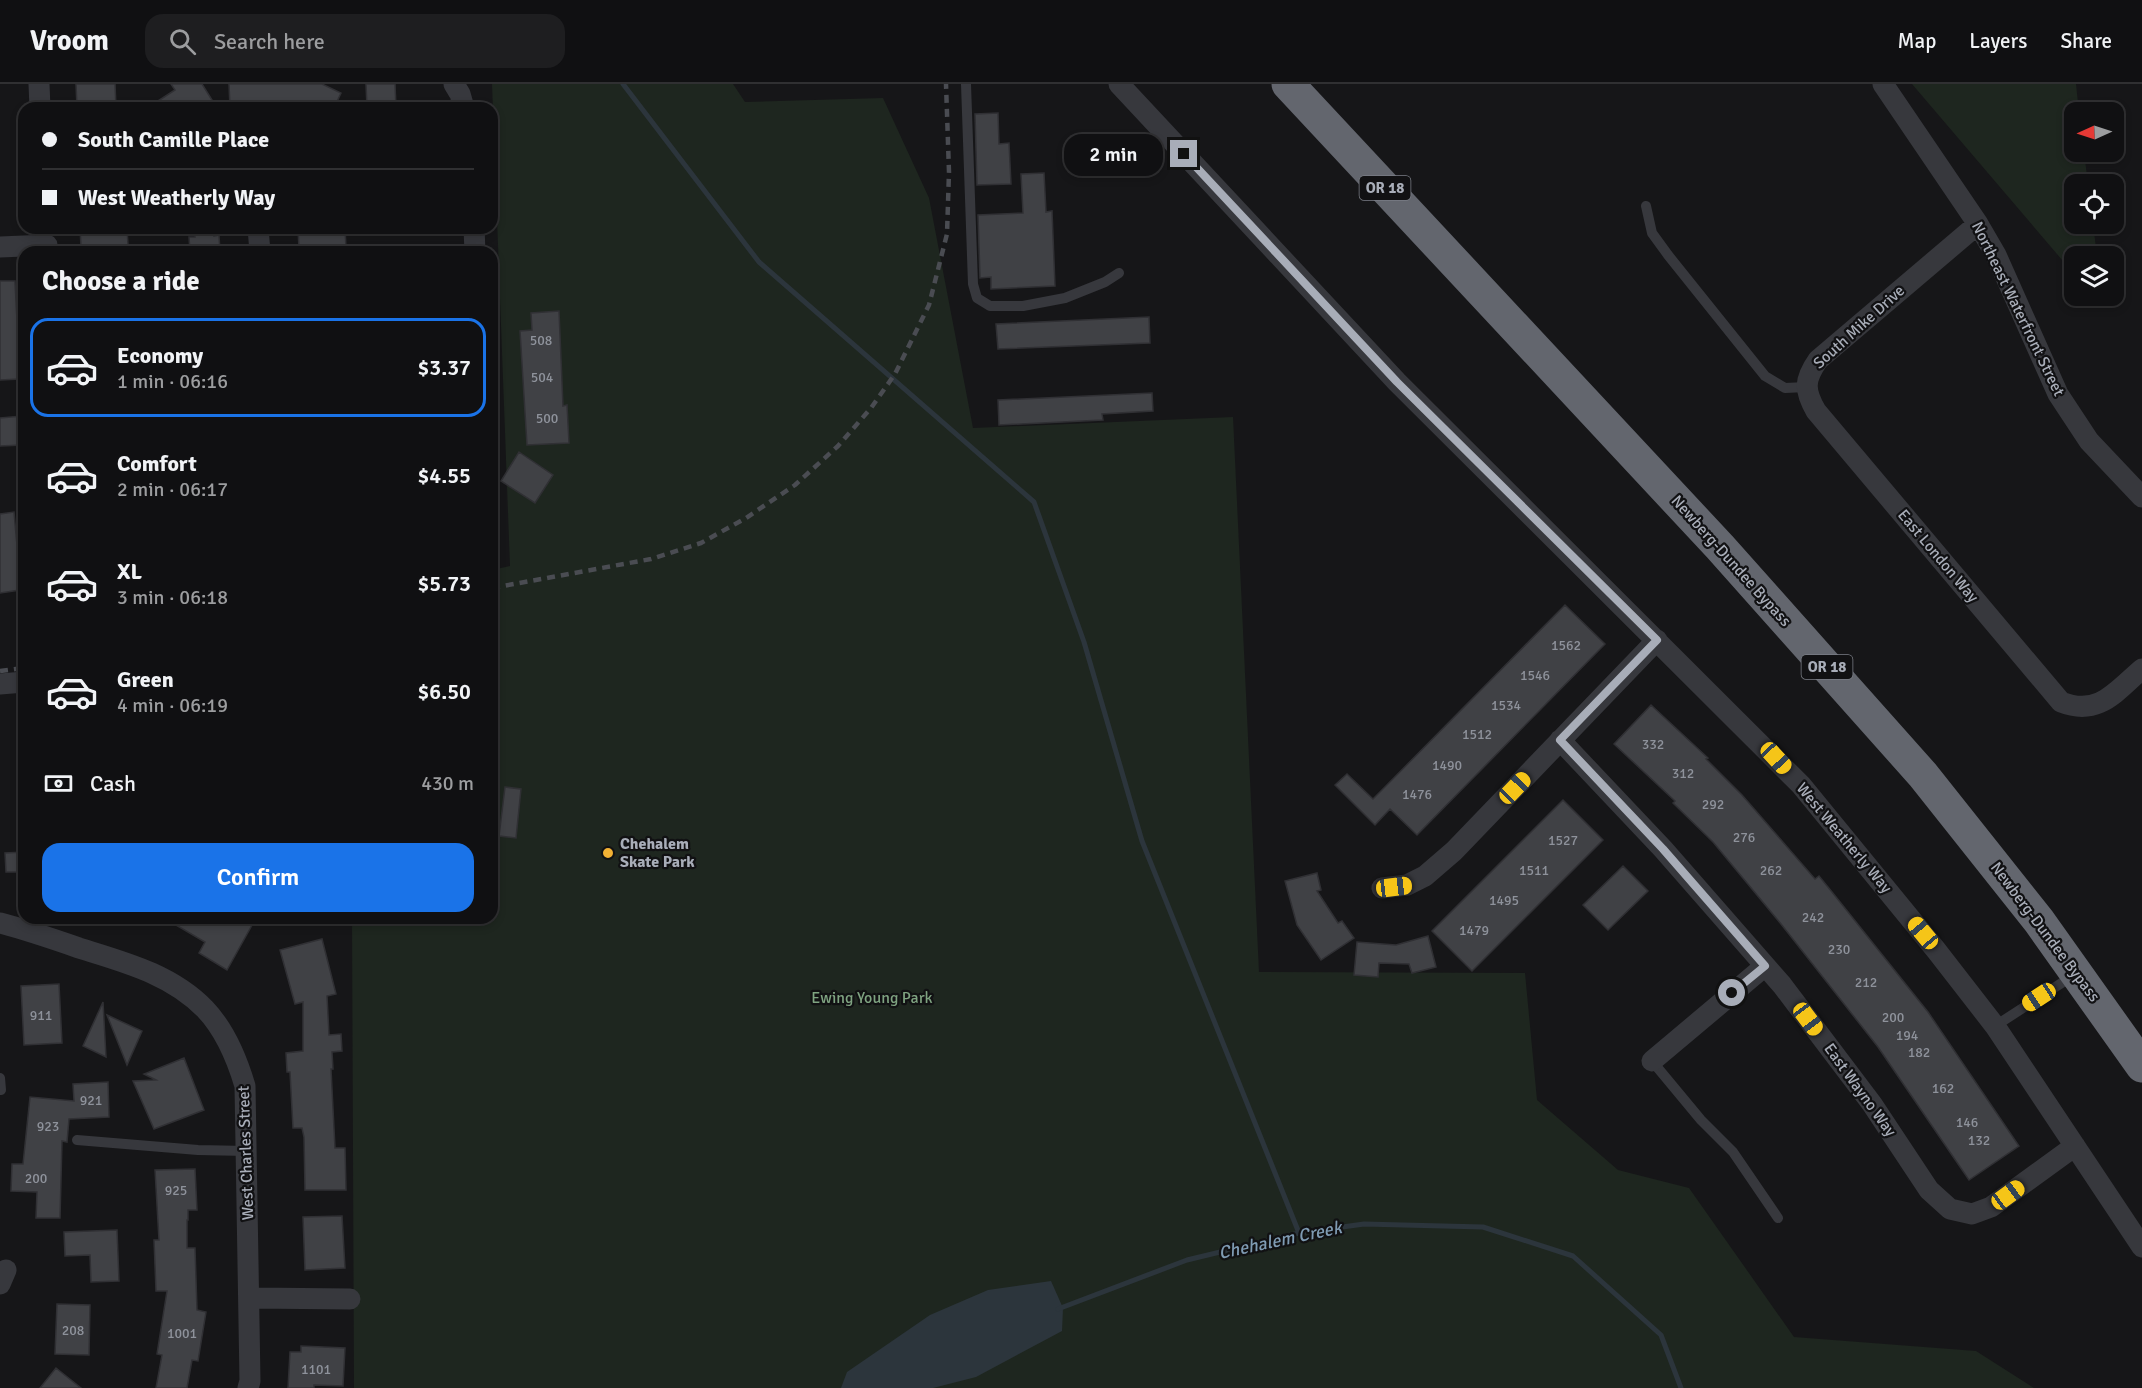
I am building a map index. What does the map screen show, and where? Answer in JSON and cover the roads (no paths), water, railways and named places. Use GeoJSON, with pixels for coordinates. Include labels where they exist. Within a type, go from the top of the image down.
{"type":"FeatureCollection","features":[{"type":"Feature","properties":{"kind":"highway","name":"Newberg-Dundee Bypass"},"geometry":{"type":"LineString","coordinates":[[1288,84],[1720,547],[1923,775],[1977,841],[2077,973],[2142,1066]]}},
{"type":"Feature","properties":{"kind":"street"},"geometry":{"type":"LineString","coordinates":[[39,84],[40,102]]}},
{"type":"Feature","properties":{"kind":"street"},"geometry":{"type":"LineString","coordinates":[[453,84],[462,102]]}},
{"type":"Feature","properties":{"kind":"street","name":"West Weatherly Way"},"geometry":{"type":"LineString","coordinates":[[1119,84],[1397,382],[1801,785],[1995,1026],[2142,1247]]}},
{"type":"Feature","properties":{"kind":"street","name":"Northeast Waterfront Street"},"geometry":{"type":"LineString","coordinates":[[1883,84],[1978,224],[1996,255],[2058,394],[2089,441],[2142,497]]}},
{"type":"Feature","properties":{"kind":"street","name":"South Mike Drive"},"geometry":{"type":"LineString","coordinates":[[1806,387],[1809,372],[1818,360],[1978,224]]}},
{"type":"Feature","properties":{"kind":"street"},"geometry":{"type":"LineString","coordinates":[[0,247],[47,242]]}},
{"type":"Feature","properties":{"kind":"street","name":"East London Way"},"geometry":{"type":"LineString","coordinates":[[1806,387],[1809,400],[1816,411],[2061,702],[2073,707],[2084,708],[2103,702],[2142,669]]}},
{"type":"Feature","properties":{"kind":"street"},"geometry":{"type":"LineString","coordinates":[[1382,888],[1407,885],[1425,876],[1454,851],[1657,640]]}},
{"type":"Feature","properties":{"kind":"street"},"geometry":{"type":"LineString","coordinates":[[0,684],[18,682]]}},
{"type":"Feature","properties":{"kind":"street","name":"East Wayno Way"},"geometry":{"type":"LineString","coordinates":[[1560,740],[1663,849],[1782,985],[1872,1104],[1929,1190],[1950,1209],[1972,1214],[1991,1207],[2075,1146]]}},
{"type":"Feature","properties":{"kind":"street","name":"West Charles Street"},"geometry":{"type":"LineString","coordinates":[[0,923],[147,970],[180,989],[206,1009],[225,1036],[237,1061],[245,1086],[250,1298],[250,1381],[248,1388]]}},
{"type":"Feature","properties":{"kind":"street"},"geometry":{"type":"LineString","coordinates":[[1652,1061],[1765,966]]}},
{"type":"Feature","properties":{"kind":"street"},"geometry":{"type":"LineString","coordinates":[[250,1298],[350,1299]]}},
{"type":"Feature","properties":{"kind":"lane"},"geometry":{"type":"LineString","coordinates":[[966,84],[973,284],[977,297],[990,306],[1023,306],[1065,298],[1106,282],[1119,273]]}},
{"type":"Feature","properties":{"kind":"lane","name":"South Mike Drive"},"geometry":{"type":"LineString","coordinates":[[1646,206],[1652,233],[1765,376],[1785,388],[1806,387]]}},
{"type":"Feature","properties":{"kind":"lane"},"geometry":{"type":"LineString","coordinates":[[1995,1026],[2077,973]]}},
{"type":"Feature","properties":{"kind":"lane"},"geometry":{"type":"LineString","coordinates":[[1652,1061],[1701,1120],[1733,1152],[1778,1218]]}},
{"type":"Feature","properties":{"kind":"lane"},"geometry":{"type":"LineString","coordinates":[[0,1078],[1,1090]]}},
{"type":"Feature","properties":{"kind":"lane"},"geometry":{"type":"LineString","coordinates":[[77,1140],[198,1150],[247,1151]]}},
{"type":"Feature","properties":{"kind":"waterway"},"geometry":{"type":"LineString","coordinates":[[623,84],[759,262],[1034,502],[1084,642],[1142,841],[1299,1233]]}},
{"type":"Feature","properties":{"kind":"waterway","name":"Chehalem Creek"},"geometry":{"type":"LineString","coordinates":[[1058,1309],[1187,1260],[1299,1233],[1364,1224],[1483,1227],[1573,1256],[1661,1335],[1681,1388]]}},
{"type":"Feature","properties":{"kind":"railway"},"geometry":{"type":"LineString","coordinates":[[498,587],[651,559],[701,543],[746,518],[795,485],[838,446],[871,408],[895,374],[929,305],[947,234],[949,172],[946,84]]}},
{"type":"Feature","properties":{"kind":"railway"},"geometry":{"type":"LineString","coordinates":[[0,671],[18,669]]}},
{"type":"Feature","properties":{"kind":"place","name":"Chehalem Skate Park"},"geometry":{"type":"Point","coordinates":[608,853]}},
{"type":"Feature","properties":{"kind":"park label","name":"Ewing Young Park"},"geometry":{"type":"Point","coordinates":[872,998]}}]}
